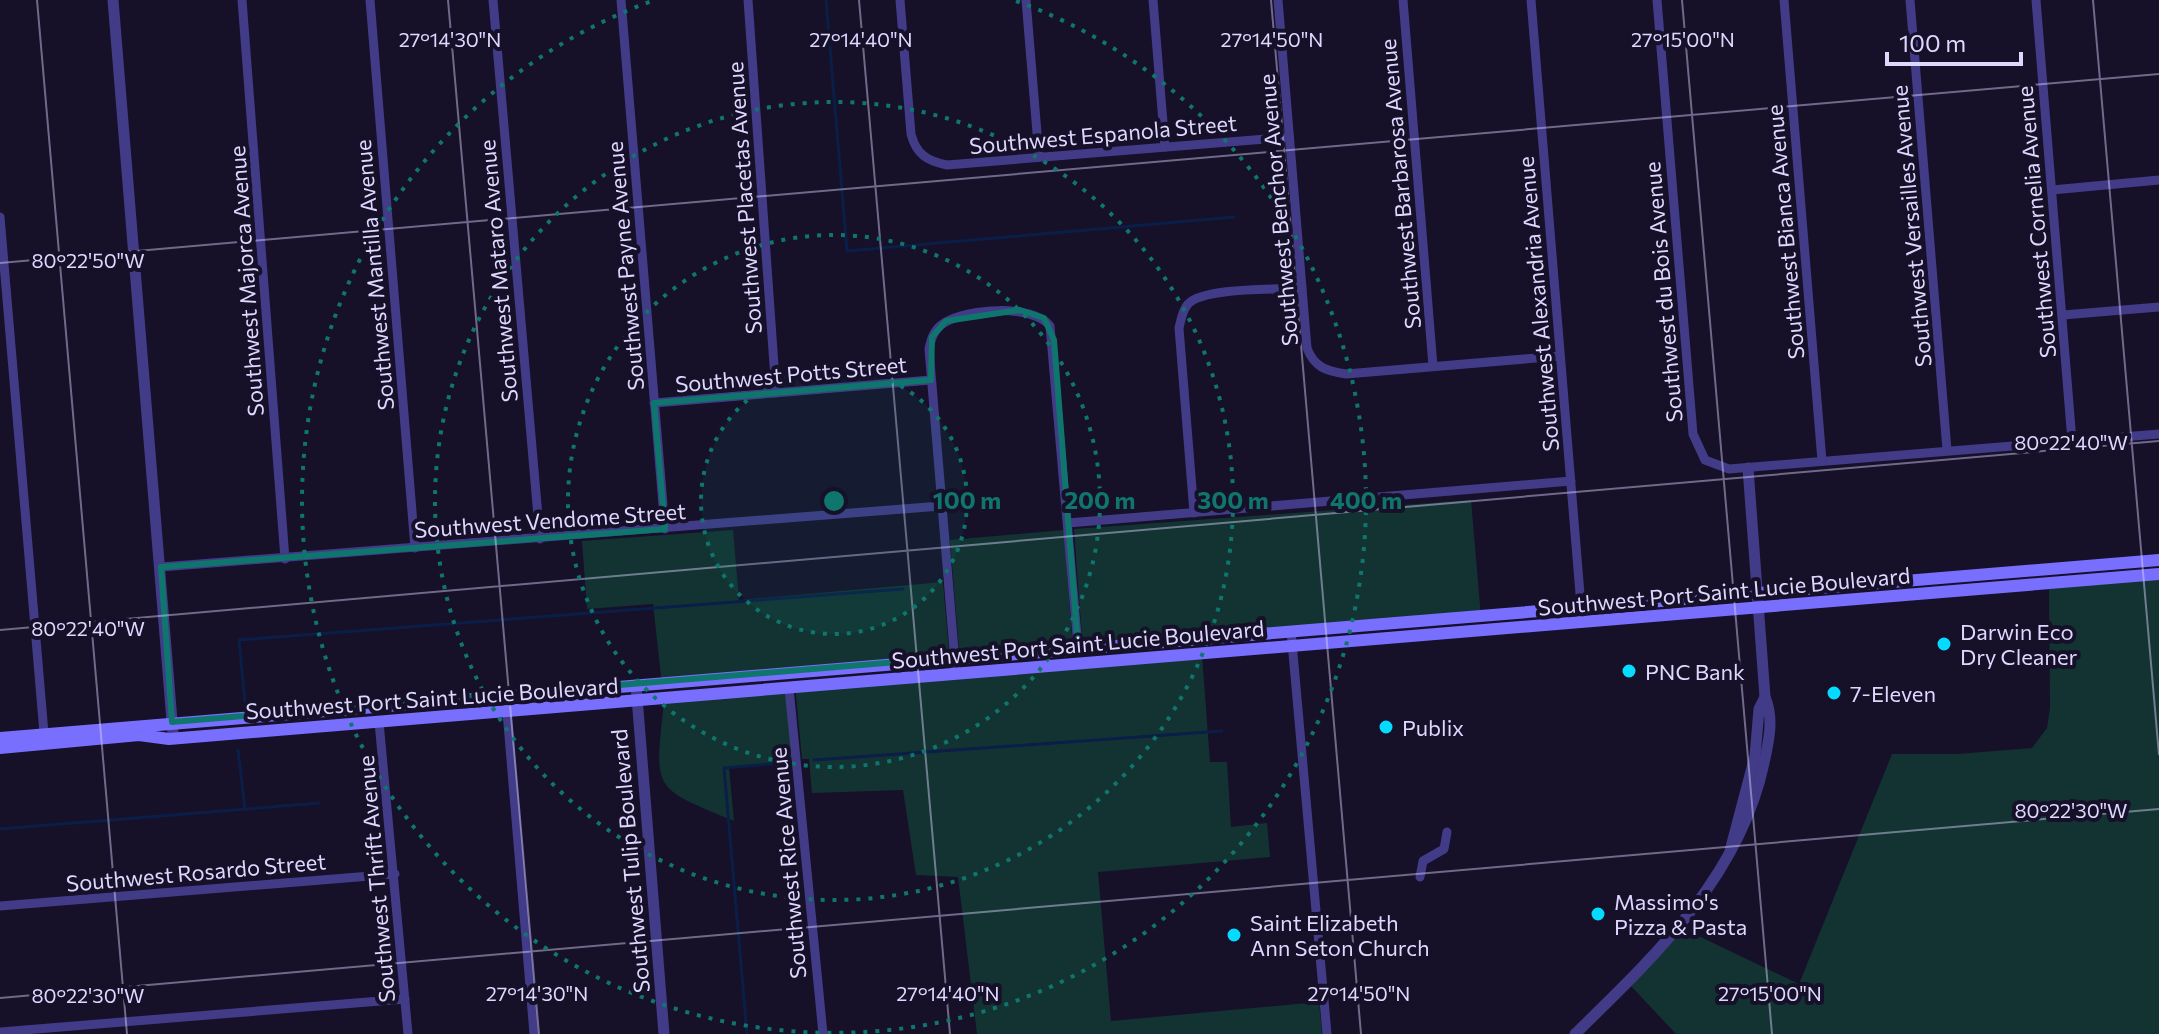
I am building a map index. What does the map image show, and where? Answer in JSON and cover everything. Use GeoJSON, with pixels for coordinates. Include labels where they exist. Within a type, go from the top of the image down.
{"type":"FeatureCollection","features":[{"type":"Feature","properties":{"kind":"main road","name":"Southwest Port Saint Lucie Boulevard"},"geometry":{"type":"LineString","coordinates":[[0,738],[2159,560]]}},
{"type":"Feature","properties":{"kind":"main road"},"geometry":{"type":"LineString","coordinates":[[2019,587],[2048,569]]}},
{"type":"Feature","properties":{"kind":"main road","name":"Southwest Port Saint Lucie Boulevard"},"geometry":{"type":"LineString","coordinates":[[0,748],[139,735],[173,738],[637,702],[2159,574]]}},
{"type":"Feature","properties":{"kind":"main road"},"geometry":{"type":"LineString","coordinates":[[1551,626],[1581,606]]}},
{"type":"Feature","properties":{"kind":"street"},"geometry":{"type":"LineString","coordinates":[[113,0],[173,738]]}},
{"type":"Feature","properties":{"kind":"street","name":"Southwest Majorca Avenue"},"geometry":{"type":"LineString","coordinates":[[242,0],[285,559]]}},
{"type":"Feature","properties":{"kind":"street","name":"Southwest Mantilla Avenue"},"geometry":{"type":"LineString","coordinates":[[370,0],[415,548]]}},
{"type":"Feature","properties":{"kind":"street","name":"Southwest Mataro Avenue"},"geometry":{"type":"LineString","coordinates":[[493,0],[540,539]]}},
{"type":"Feature","properties":{"kind":"street","name":"Southwest Payne Avenue"},"geometry":{"type":"LineString","coordinates":[[621,0],[665,529]]}},
{"type":"Feature","properties":{"kind":"street","name":"Southwest Placetas Avenue"},"geometry":{"type":"LineString","coordinates":[[748,0],[776,393]]}},
{"type":"Feature","properties":{"kind":"street","name":"Southwest Espanola Street"},"geometry":{"type":"LineString","coordinates":[[900,0],[914,147],[922,156],[947,165],[1289,137]]}},
{"type":"Feature","properties":{"kind":"street"},"geometry":{"type":"LineString","coordinates":[[1026,0],[1039,157]]}},
{"type":"Feature","properties":{"kind":"street"},"geometry":{"type":"LineString","coordinates":[[1153,0],[1165,147]]}},
{"type":"Feature","properties":{"kind":"street","name":"Southwest Benchor Avenue"},"geometry":{"type":"LineString","coordinates":[[1278,0],[1307,348],[1318,366],[1346,374],[1433,366]]}},
{"type":"Feature","properties":{"kind":"street","name":"Southwest Barbarosa Avenue"},"geometry":{"type":"LineString","coordinates":[[1403,0],[1433,366]]}},
{"type":"Feature","properties":{"kind":"street","name":"Southwest Alexandria Avenue"},"geometry":{"type":"LineString","coordinates":[[1531,0],[1581,606]]}},
{"type":"Feature","properties":{"kind":"street","name":"Southwest du Bois Avenue"},"geometry":{"type":"LineString","coordinates":[[1657,0],[1693,434],[1705,460],[1729,469],[1748,468],[2159,434]]}},
{"type":"Feature","properties":{"kind":"street","name":"Southwest Bianca Avenue"},"geometry":{"type":"LineString","coordinates":[[1784,0],[1822,461]]}},
{"type":"Feature","properties":{"kind":"street","name":"Southwest Versailles Avenue"},"geometry":{"type":"LineString","coordinates":[[1910,0],[1947,450]]}},
{"type":"Feature","properties":{"kind":"street","name":"Southwest Cornelia Avenue"},"geometry":{"type":"LineString","coordinates":[[2036,0],[2072,441]]}},
{"type":"Feature","properties":{"kind":"street"},"geometry":{"type":"LineString","coordinates":[[2052,190],[2159,180]]}},
{"type":"Feature","properties":{"kind":"street"},"geometry":{"type":"LineString","coordinates":[[0,217],[44,733]]}},
{"type":"Feature","properties":{"kind":"street"},"geometry":{"type":"LineString","coordinates":[[1194,513],[1179,328],[1182,315],[1188,304],[1211,294],[1302,288]]}},
{"type":"Feature","properties":{"kind":"street"},"geometry":{"type":"LineString","coordinates":[[2063,315],[2159,307]]}},
{"type":"Feature","properties":{"kind":"street"},"geometry":{"type":"LineString","coordinates":[[956,674],[929,349],[932,337],[946,321],[960,316],[1020,310],[1044,318],[1054,340],[1078,647]]}},
{"type":"Feature","properties":{"kind":"street"},"geometry":{"type":"LineString","coordinates":[[1433,366],[1560,356]]}},
{"type":"Feature","properties":{"kind":"street","name":"Southwest Potts Street"},"geometry":{"type":"LineString","coordinates":[[654,403],[931,380]]}},
{"type":"Feature","properties":{"kind":"street"},"geometry":{"type":"LineString","coordinates":[[1575,1034],[1690,916],[1730,851],[1749,784],[1759,709],[1765,697],[1761,606],[1748,468]]}},
{"type":"Feature","properties":{"kind":"street"},"geometry":{"type":"LineString","coordinates":[[1068,523],[1571,481]]}},
{"type":"Feature","properties":{"kind":"street","name":"Southwest Vendome Street"},"geometry":{"type":"LineString","coordinates":[[161,567],[941,506]]}},
{"type":"Feature","properties":{"kind":"street"},"geometry":{"type":"LineString","coordinates":[[1291,631],[1327,1034]]}},
{"type":"Feature","properties":{"kind":"street","name":"Southwest Tulip Boulevard"},"geometry":{"type":"LineString","coordinates":[[636,685],[664,1034]]}},
{"type":"Feature","properties":{"kind":"street","name":"Southwest Rice Avenue"},"geometry":{"type":"LineString","coordinates":[[789,688],[823,1034]]}},
{"type":"Feature","properties":{"kind":"street"},"geometry":{"type":"LineString","coordinates":[[507,712],[534,1034]]}},
{"type":"Feature","properties":{"kind":"street","name":"Southwest Thrift Avenue"},"geometry":{"type":"LineString","coordinates":[[379,722],[408,1034]]}},
{"type":"Feature","properties":{"kind":"street"},"geometry":{"type":"LineString","coordinates":[[1420,877],[1423,861],[1444,849],[1447,832]]}},
{"type":"Feature","properties":{"kind":"street","name":"Southwest Rosardo Street"},"geometry":{"type":"LineString","coordinates":[[0,906],[395,874]]}},
{"type":"Feature","properties":{"kind":"street"},"geometry":{"type":"LineString","coordinates":[[0,1032],[405,999]]}},
{"type":"Feature","properties":{"kind":"highlighted area"},"geometry":{"type":"Polygon","coordinates":[[[1020,310],[1044,318],[1054,340],[1078,647],[172,722],[161,567],[665,529],[654,403],[931,380],[932,337],[946,321],[1020,310]]]}},
{"type":"Feature","properties":{"kind":"green space"},"geometry":{"type":"Polygon","coordinates":[[[1471,500],[1481,617],[1083,650],[1074,529],[1471,500]]]}},
{"type":"Feature","properties":{"kind":"green space"},"geometry":{"type":"Polygon","coordinates":[[[733,530],[739,600],[943,582],[950,662],[662,685],[653,604],[587,609],[582,541],[733,530]]]}},
{"type":"Feature","properties":{"kind":"green space"},"geometry":{"type":"Polygon","coordinates":[[[1064,530],[1073,651],[960,661],[950,540],[1064,530]]]}},
{"type":"Feature","properties":{"kind":"green space"},"geometry":{"type":"Polygon","coordinates":[[[2159,579],[2159,1034],[1676,1034],[1631,986],[1684,929],[1799,984],[1892,754],[1957,754],[2032,748],[2047,728],[2050,708],[2049,589],[2159,579]]]}},
{"type":"Feature","properties":{"kind":"green space"},"geometry":{"type":"Polygon","coordinates":[[[1202,655],[1210,762],[1227,762],[1231,827],[1267,823],[1270,857],[1098,872],[1111,1021],[1319,1002],[1322,1034],[977,1034],[958,877],[916,875],[903,790],[812,793],[809,759],[802,759],[795,684],[1202,655]]]}},
{"type":"Feature","properties":{"kind":"green space"},"geometry":{"type":"Polygon","coordinates":[[[785,685],[792,761],[729,767],[734,821],[686,800],[664,782],[659,753],[664,701],[785,685]]]}},
{"type":"Feature","properties":{"kind":"waterway"},"geometry":{"type":"LineString","coordinates":[[826,0],[847,251],[1234,217]]}},
{"type":"Feature","properties":{"kind":"waterway"},"geometry":{"type":"LineString","coordinates":[[245,702],[239,640],[903,589]]}},
{"type":"Feature","properties":{"kind":"waterway"},"geometry":{"type":"LineString","coordinates":[[814,760],[1222,731]]}},
{"type":"Feature","properties":{"kind":"waterway"},"geometry":{"type":"LineString","coordinates":[[238,750],[245,809]]}},
{"type":"Feature","properties":{"kind":"waterway"},"geometry":{"type":"LineString","coordinates":[[747,1034],[724,768],[784,763]]}},
{"type":"Feature","properties":{"kind":"waterway"},"geometry":{"type":"LineString","coordinates":[[0,829],[319,803]]}},
{"type":"Feature","properties":{"kind":"place","name":"Darwin Eco Dry Cleaner"},"geometry":{"type":"Point","coordinates":[1944,644]}},
{"type":"Feature","properties":{"kind":"place","name":"PNC Bank"},"geometry":{"type":"Point","coordinates":[1629,671]}},
{"type":"Feature","properties":{"kind":"place","name":"7-Eleven"},"geometry":{"type":"Point","coordinates":[1834,693]}},
{"type":"Feature","properties":{"kind":"place","name":"Publix"},"geometry":{"type":"Point","coordinates":[1386,727]}},
{"type":"Feature","properties":{"kind":"place","name":"Massimo's Pizza & Pasta"},"geometry":{"type":"Point","coordinates":[1598,914]}},
{"type":"Feature","properties":{"kind":"place","name":"Saint Elizabeth Ann Seton Church"},"geometry":{"type":"Point","coordinates":[1234,935]}}]}
